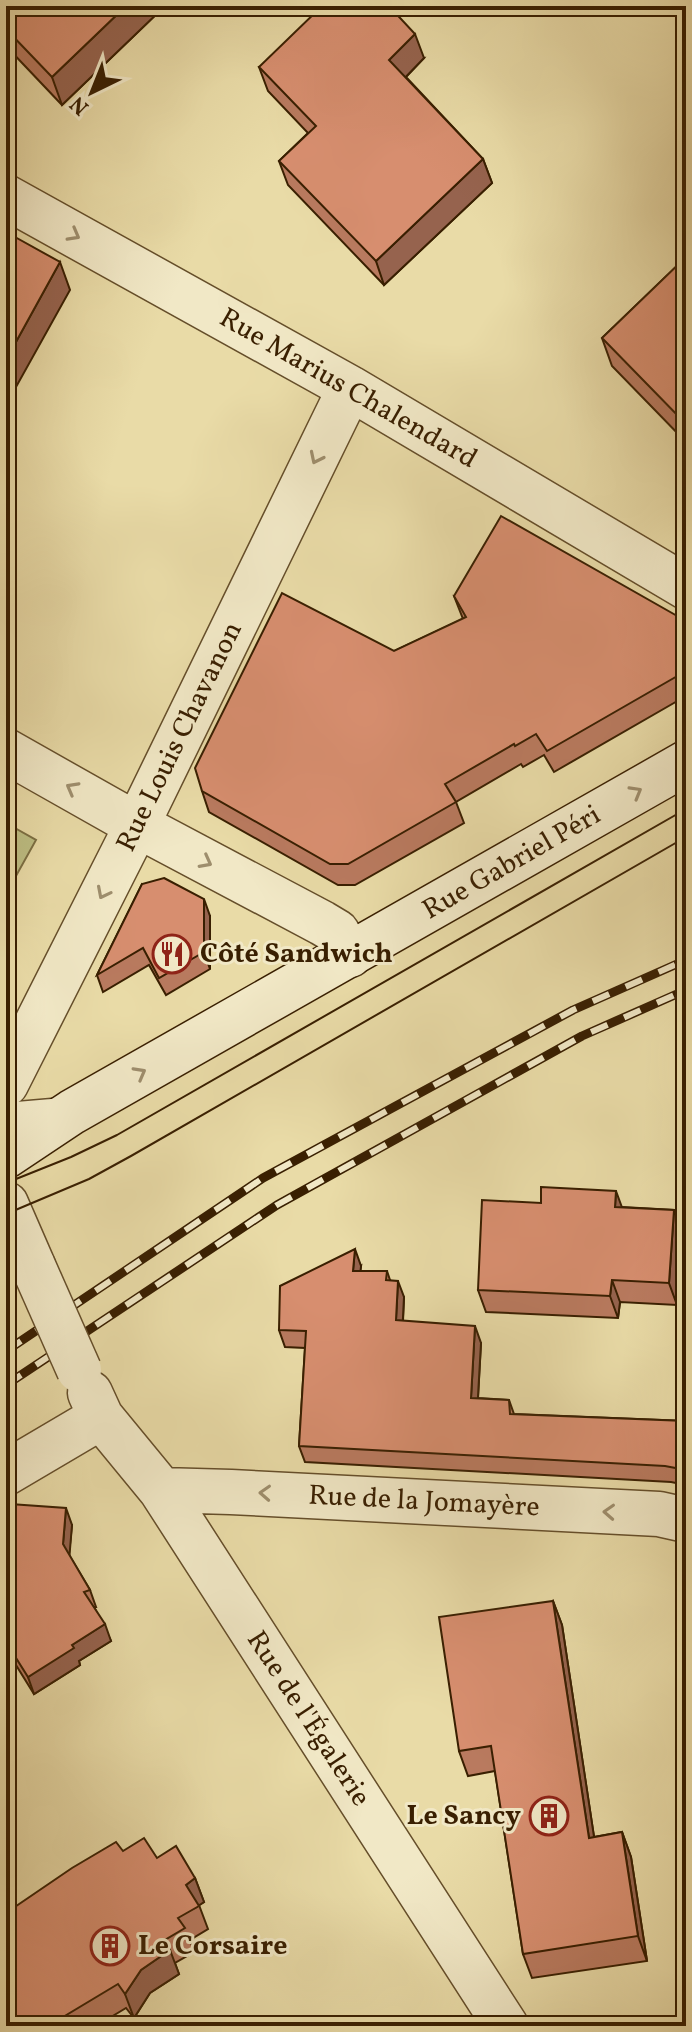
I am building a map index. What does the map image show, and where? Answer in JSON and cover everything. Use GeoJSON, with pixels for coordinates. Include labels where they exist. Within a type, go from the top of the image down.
{"type":"FeatureCollection","features":[{"type":"Feature","properties":{"kind":"street","name":"Rue Marius Chalendard"},"geometry":{"type":"LineString","coordinates":[[6,197],[350,388],[686,587]]}},
{"type":"Feature","properties":{"kind":"street","name":"Rue Louis Chavanon"},"geometry":{"type":"LineString","coordinates":[[6,1084],[137,825],[350,388]]}},
{"type":"Feature","properties":{"kind":"street"},"geometry":{"type":"LineString","coordinates":[[6,751],[322,923],[337,932],[350,955]]}},
{"type":"Feature","properties":{"kind":"street","name":"Rue Gabriel Péri"},"geometry":{"type":"LineString","coordinates":[[6,1156],[72,1112],[686,763]]}},
{"type":"Feature","properties":{"kind":"street"},"geometry":{"type":"LineString","coordinates":[[6,1204],[101,1417],[6,1473]]}},
{"type":"Feature","properties":{"kind":"street","name":"Rue de l'Égalerie"},"geometry":{"type":"LineString","coordinates":[[101,1417],[161,1490],[506,2026]]}},
{"type":"Feature","properties":{"kind":"street","name":"Rue de la Jomayère"},"geometry":{"type":"LineString","coordinates":[[161,1490],[627,1513],[686,1520]]}},
{"type":"Feature","properties":{"kind":"lane"},"geometry":{"type":"LineString","coordinates":[[6,1118],[72,1112]]}},
{"type":"Feature","properties":{"kind":"green space"},"geometry":{"type":"Polygon","coordinates":[[[6,823],[36,840],[6,894],[6,823]]]}},
{"type":"Feature","properties":{"kind":"building"},"geometry":{"type":"Polygon","coordinates":[[[6,6],[126,6],[52,77],[6,29],[6,6]]]}},
{"type":"Feature","properties":{"kind":"building"},"geometry":{"type":"Polygon","coordinates":[[[322,6],[389,6],[415,34],[389,60],[483,159],[376,261],[279,161],[316,126],[259,67],[322,6]]]}},
{"type":"Feature","properties":{"kind":"building"},"geometry":{"type":"Polygon","coordinates":[[[6,232],[60,262],[6,360],[6,232]]]}},
{"type":"Feature","properties":{"kind":"building"},"geometry":{"type":"Polygon","coordinates":[[[686,257],[686,424],[602,338],[686,257]]]}},
{"type":"Feature","properties":{"kind":"building"},"geometry":{"type":"Polygon","coordinates":[[[501,516],[686,621],[686,671],[547,751],[536,734],[514,744],[445,784],[456,802],[348,864],[330,864],[202,791],[195,768],[282,593],[394,651],[466,617],[454,596],[501,516]]]}},
{"type":"Feature","properties":{"kind":"building"},"geometry":{"type":"Polygon","coordinates":[[[164,878],[204,899],[204,952],[159,978],[143,948],[97,975],[142,884],[164,878]]]}},
{"type":"Feature","properties":{"kind":"building"},"geometry":{"type":"Polygon","coordinates":[[[541,1187],[616,1191],[615,1207],[674,1210],[669,1283],[612,1280],[610,1296],[478,1290],[482,1200],[541,1203],[541,1187]]]}},
{"type":"Feature","properties":{"kind":"building"},"geometry":{"type":"Polygon","coordinates":[[[355,1249],[353,1271],[387,1271],[386,1280],[398,1281],[396,1320],[475,1326],[471,1398],[509,1400],[510,1414],[686,1421],[686,1470],[665,1466],[299,1446],[306,1331],[279,1330],[280,1286],[355,1249]]]}},
{"type":"Feature","properties":{"kind":"building"},"geometry":{"type":"Polygon","coordinates":[[[10,1504],[66,1508],[63,1544],[90,1590],[84,1592],[105,1624],[28,1677],[6,1642],[6,1507],[10,1504]]]}},
{"type":"Feature","properties":{"kind":"building","name":"Le Sancy"},"geometry":{"type":"Polygon","coordinates":[[[553,1601],[589,1838],[622,1832],[638,1936],[523,1954],[491,1746],[459,1751],[439,1617],[553,1601]]]}},
{"type":"Feature","properties":{"kind":"building","name":"Le Corsaire"},"geometry":{"type":"Polygon","coordinates":[[[144,1838],[157,1858],[176,1846],[195,1878],[186,1885],[199,1906],[178,1918],[185,1928],[165,1940],[170,1950],[141,1970],[125,1994],[118,1984],[48,2026],[6,2026],[6,1913],[116,1842],[123,1851],[144,1838]]]}},
{"type":"Feature","properties":{"kind":"tram line"},"geometry":{"type":"LineString","coordinates":[[6,1183],[117,1135],[686,809]]}},
{"type":"Feature","properties":{"kind":"tram line"},"geometry":{"type":"LineString","coordinates":[[6,1214],[89,1179],[131,1156],[686,837]]}},
{"type":"Feature","properties":{"kind":"railway"},"geometry":{"type":"LineString","coordinates":[[6,1351],[263,1178],[573,1010],[686,960]]}},
{"type":"Feature","properties":{"kind":"railway"},"geometry":{"type":"LineString","coordinates":[[6,1385],[277,1205],[582,1036],[686,990]]}},
{"type":"Feature","properties":{"kind":"place","name":"Côté Sandwich"},"geometry":{"type":"Point","coordinates":[172,954]}},
{"type":"Feature","properties":{"kind":"place","name":"Le Sancy"},"geometry":{"type":"Point","coordinates":[549,1816]}},
{"type":"Feature","properties":{"kind":"place","name":"Le Corsaire"},"geometry":{"type":"Point","coordinates":[110,1946]}}]}
